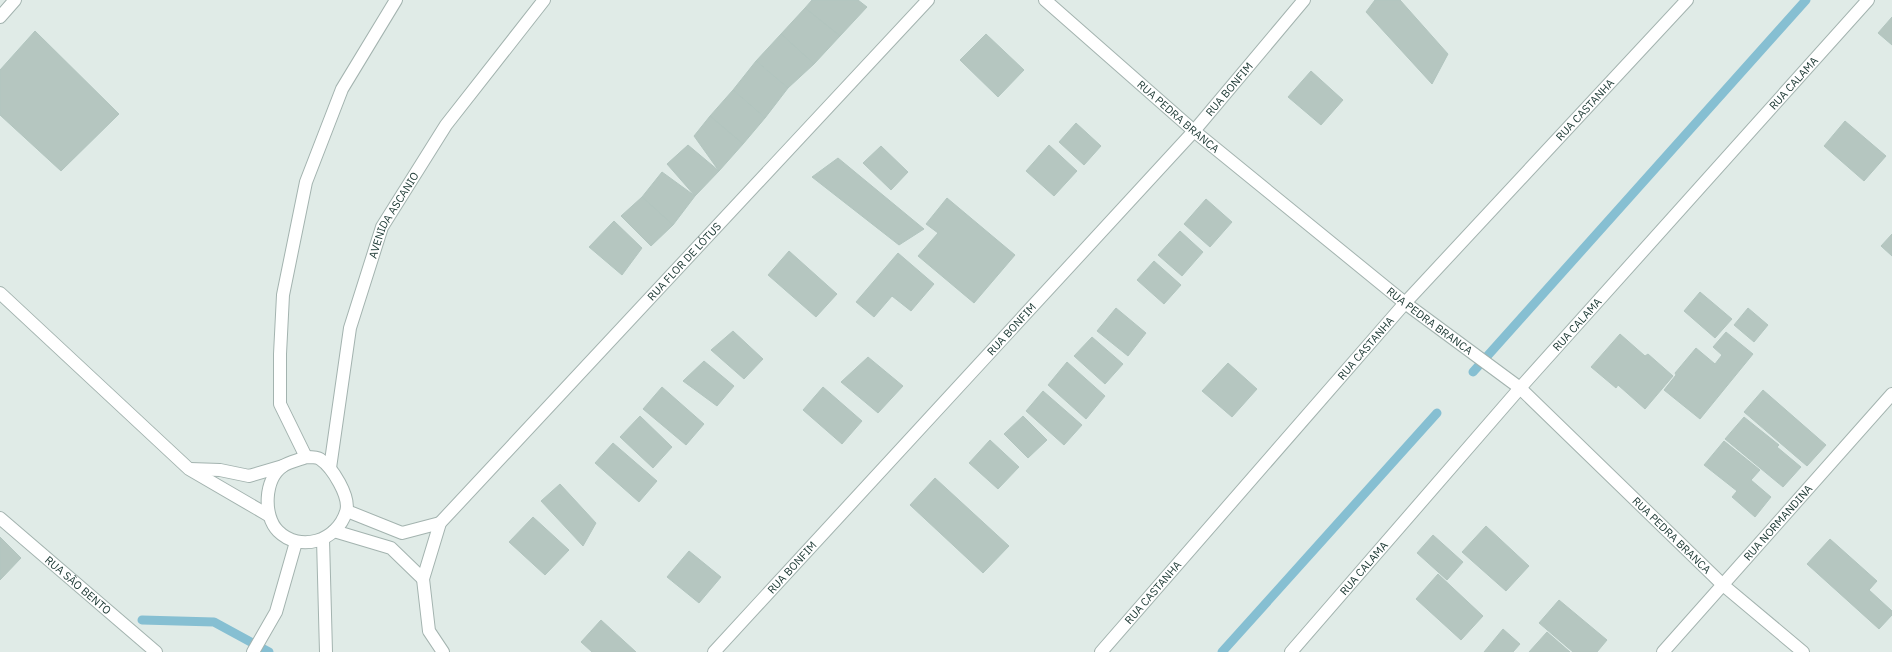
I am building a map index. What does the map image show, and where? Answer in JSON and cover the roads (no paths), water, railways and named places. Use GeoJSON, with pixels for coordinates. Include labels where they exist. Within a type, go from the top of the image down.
{"type":"FeatureCollection","features":[{"type":"Feature","properties":{"kind":"street"},"geometry":{"type":"LineString","coordinates":[[0,17],[15,0]]}},
{"type":"Feature","properties":{"kind":"street"},"geometry":{"type":"LineString","coordinates":[[306,457],[280,404],[280,354],[283,294],[309,175],[342,89],[396,0]]}},
{"type":"Feature","properties":{"kind":"street","name":"AVENIDA ASCANIO"},"geometry":{"type":"LineString","coordinates":[[330,468],[350,328],[382,227],[446,125],[544,0]]}},
{"type":"Feature","properties":{"kind":"street","name":"RUA FLOR DE LÓTUS"},"geometry":{"type":"LineString","coordinates":[[440,523],[928,0]]}},
{"type":"Feature","properties":{"kind":"street","name":"RUA PEDRA BRANCA"},"geometry":{"type":"LineString","coordinates":[[1045,0],[1194,131],[1405,303],[1520,388],[1723,585],[1803,652]]}},
{"type":"Feature","properties":{"kind":"street","name":"RUA BONFIM"},"geometry":{"type":"LineString","coordinates":[[714,652],[1194,131],[1304,0]]}},
{"type":"Feature","properties":{"kind":"street","name":"RUA CASTANHA"},"geometry":{"type":"LineString","coordinates":[[1101,652],[1405,303],[1687,0]]}},
{"type":"Feature","properties":{"kind":"street","name":"RUA CALAMA"},"geometry":{"type":"LineString","coordinates":[[1291,652],[1520,388],[1868,0]]}},
{"type":"Feature","properties":{"kind":"street"},"geometry":{"type":"LineString","coordinates":[[0,293],[189,469],[268,515]]}},
{"type":"Feature","properties":{"kind":"street","name":"RUA NORMANDINA"},"geometry":{"type":"LineString","coordinates":[[1663,652],[1892,394]]}},
{"type":"Feature","properties":{"kind":"street"},"geometry":{"type":"LineString","coordinates":[[189,469],[220,470],[249,476],[283,466],[306,457],[319,458],[330,468],[344,493],[347,511],[334,531],[323,539],[310,543],[296,542],[284,537],[274,527],[268,515],[267,501],[275,474],[283,466]]}},
{"type":"Feature","properties":{"kind":"street"},"geometry":{"type":"LineString","coordinates":[[347,511],[402,532],[440,523],[424,579],[429,631],[443,652]]}},
{"type":"Feature","properties":{"kind":"street","name":"RUA SÃO BENTO"},"geometry":{"type":"LineString","coordinates":[[0,518],[156,652]]}},
{"type":"Feature","properties":{"kind":"street"},"geometry":{"type":"LineString","coordinates":[[334,531],[391,548],[424,579]]}},
{"type":"Feature","properties":{"kind":"street"},"geometry":{"type":"LineString","coordinates":[[323,539],[325,649]]}},
{"type":"Feature","properties":{"kind":"street"},"geometry":{"type":"LineString","coordinates":[[253,652],[276,612],[296,542]]}},
{"type":"Feature","properties":{"kind":"waterway"},"geometry":{"type":"LineString","coordinates":[[1473,372],[1806,0]]}},
{"type":"Feature","properties":{"kind":"waterway"},"geometry":{"type":"LineString","coordinates":[[1222,652],[1437,413]]}},
{"type":"Feature","properties":{"kind":"waterway"},"geometry":{"type":"LineString","coordinates":[[142,620],[214,622],[269,652]]}}]}
